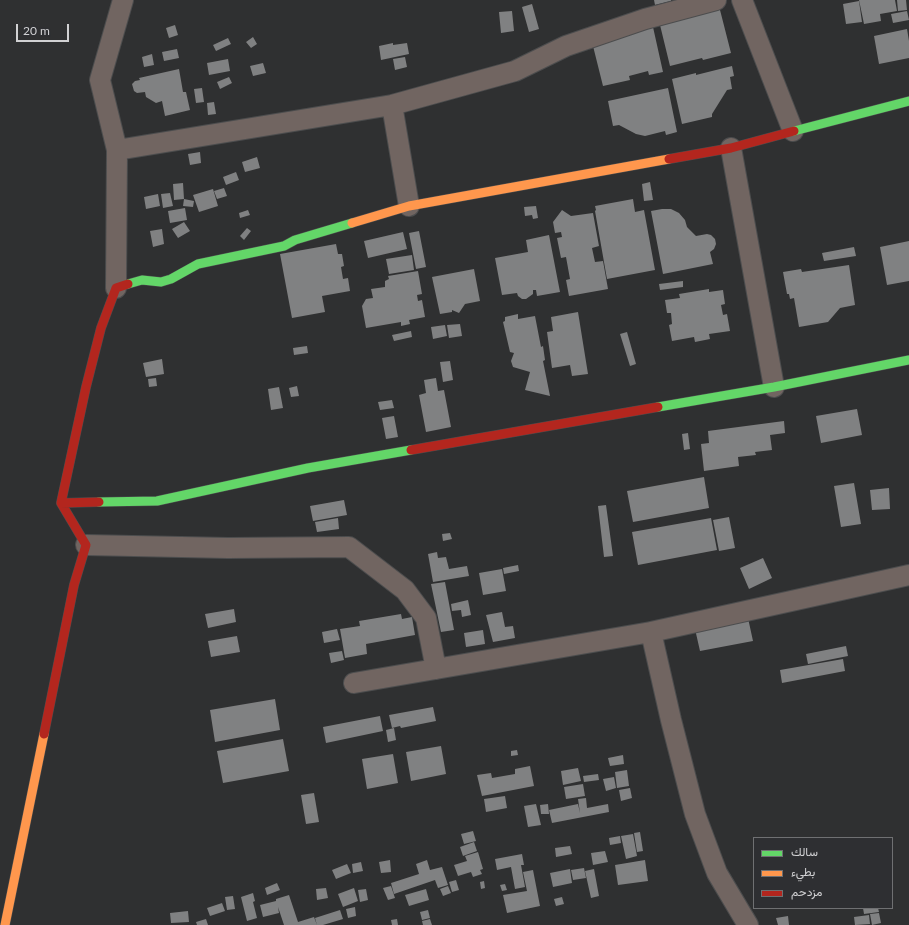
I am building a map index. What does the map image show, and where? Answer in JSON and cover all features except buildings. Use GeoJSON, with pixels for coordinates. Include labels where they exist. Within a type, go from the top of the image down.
{"type":"FeatureCollection","features":[{"type":"Feature","properties":{"kind":"street"},"geometry":{"type":"LineString","coordinates":[[5,925],[74,585],[86,545],[61,503],[86,387],[101,328],[116,288],[117,150],[100,80],[122,0]]}},
{"type":"Feature","properties":{"kind":"street"},"geometry":{"type":"LineString","coordinates":[[117,150],[392,105],[514,71],[566,46],[645,19],[716,0]]}},
{"type":"Feature","properties":{"kind":"street"},"geometry":{"type":"LineString","coordinates":[[742,0],[793,131]]}},
{"type":"Feature","properties":{"kind":"street"},"geometry":{"type":"LineString","coordinates":[[116,288],[142,280],[161,282],[171,279],[198,264],[284,246],[295,240],[409,206],[730,148],[909,101]]}},
{"type":"Feature","properties":{"kind":"street"},"geometry":{"type":"LineString","coordinates":[[392,105],[409,206]]}},
{"type":"Feature","properties":{"kind":"street"},"geometry":{"type":"LineString","coordinates":[[730,148],[774,387]]}},
{"type":"Feature","properties":{"kind":"street"},"geometry":{"type":"LineString","coordinates":[[61,503],[157,501],[308,468],[774,387],[909,360]]}},
{"type":"Feature","properties":{"kind":"street"},"geometry":{"type":"LineString","coordinates":[[86,545],[228,548],[349,547],[405,590],[426,618],[436,669]]}},
{"type":"Feature","properties":{"kind":"street"},"geometry":{"type":"LineString","coordinates":[[354,683],[652,632],[909,575]]}},
{"type":"Feature","properties":{"kind":"street"},"geometry":{"type":"LineString","coordinates":[[652,632],[671,720],[696,814],[718,873],[748,925]]}},
{"type":"Feature","properties":{"kind":"traffic: fast"},"geometry":{"type":"LineString","coordinates":[[794,131],[909,101]]}},
{"type":"Feature","properties":{"kind":"traffic: fast"},"geometry":{"type":"LineString","coordinates":[[128,284],[142,280],[161,282],[171,279],[198,264],[284,246],[295,240],[352,223]]}},
{"type":"Feature","properties":{"kind":"traffic: fast"},"geometry":{"type":"LineString","coordinates":[[658,407],[774,387],[909,360]]}},
{"type":"Feature","properties":{"kind":"traffic: fast"},"geometry":{"type":"LineString","coordinates":[[99,502],[157,501],[308,468],[411,450]]}},
{"type":"Feature","properties":{"kind":"traffic: slow"},"geometry":{"type":"LineString","coordinates":[[352,223],[409,206],[669,159]]}},
{"type":"Feature","properties":{"kind":"traffic: slow"},"geometry":{"type":"LineString","coordinates":[[5,925],[44,734]]}},
{"type":"Feature","properties":{"kind":"traffic: jam"},"geometry":{"type":"LineString","coordinates":[[669,159],[731,148],[794,131]]}},
{"type":"Feature","properties":{"kind":"traffic: jam"},"geometry":{"type":"LineString","coordinates":[[61,503],[86,387],[101,328],[116,288],[128,284]]}},
{"type":"Feature","properties":{"kind":"traffic: jam"},"geometry":{"type":"LineString","coordinates":[[411,450],[658,407]]}},
{"type":"Feature","properties":{"kind":"traffic: jam"},"geometry":{"type":"LineString","coordinates":[[44,734],[74,585],[86,545],[61,503],[99,502]]}}]}
